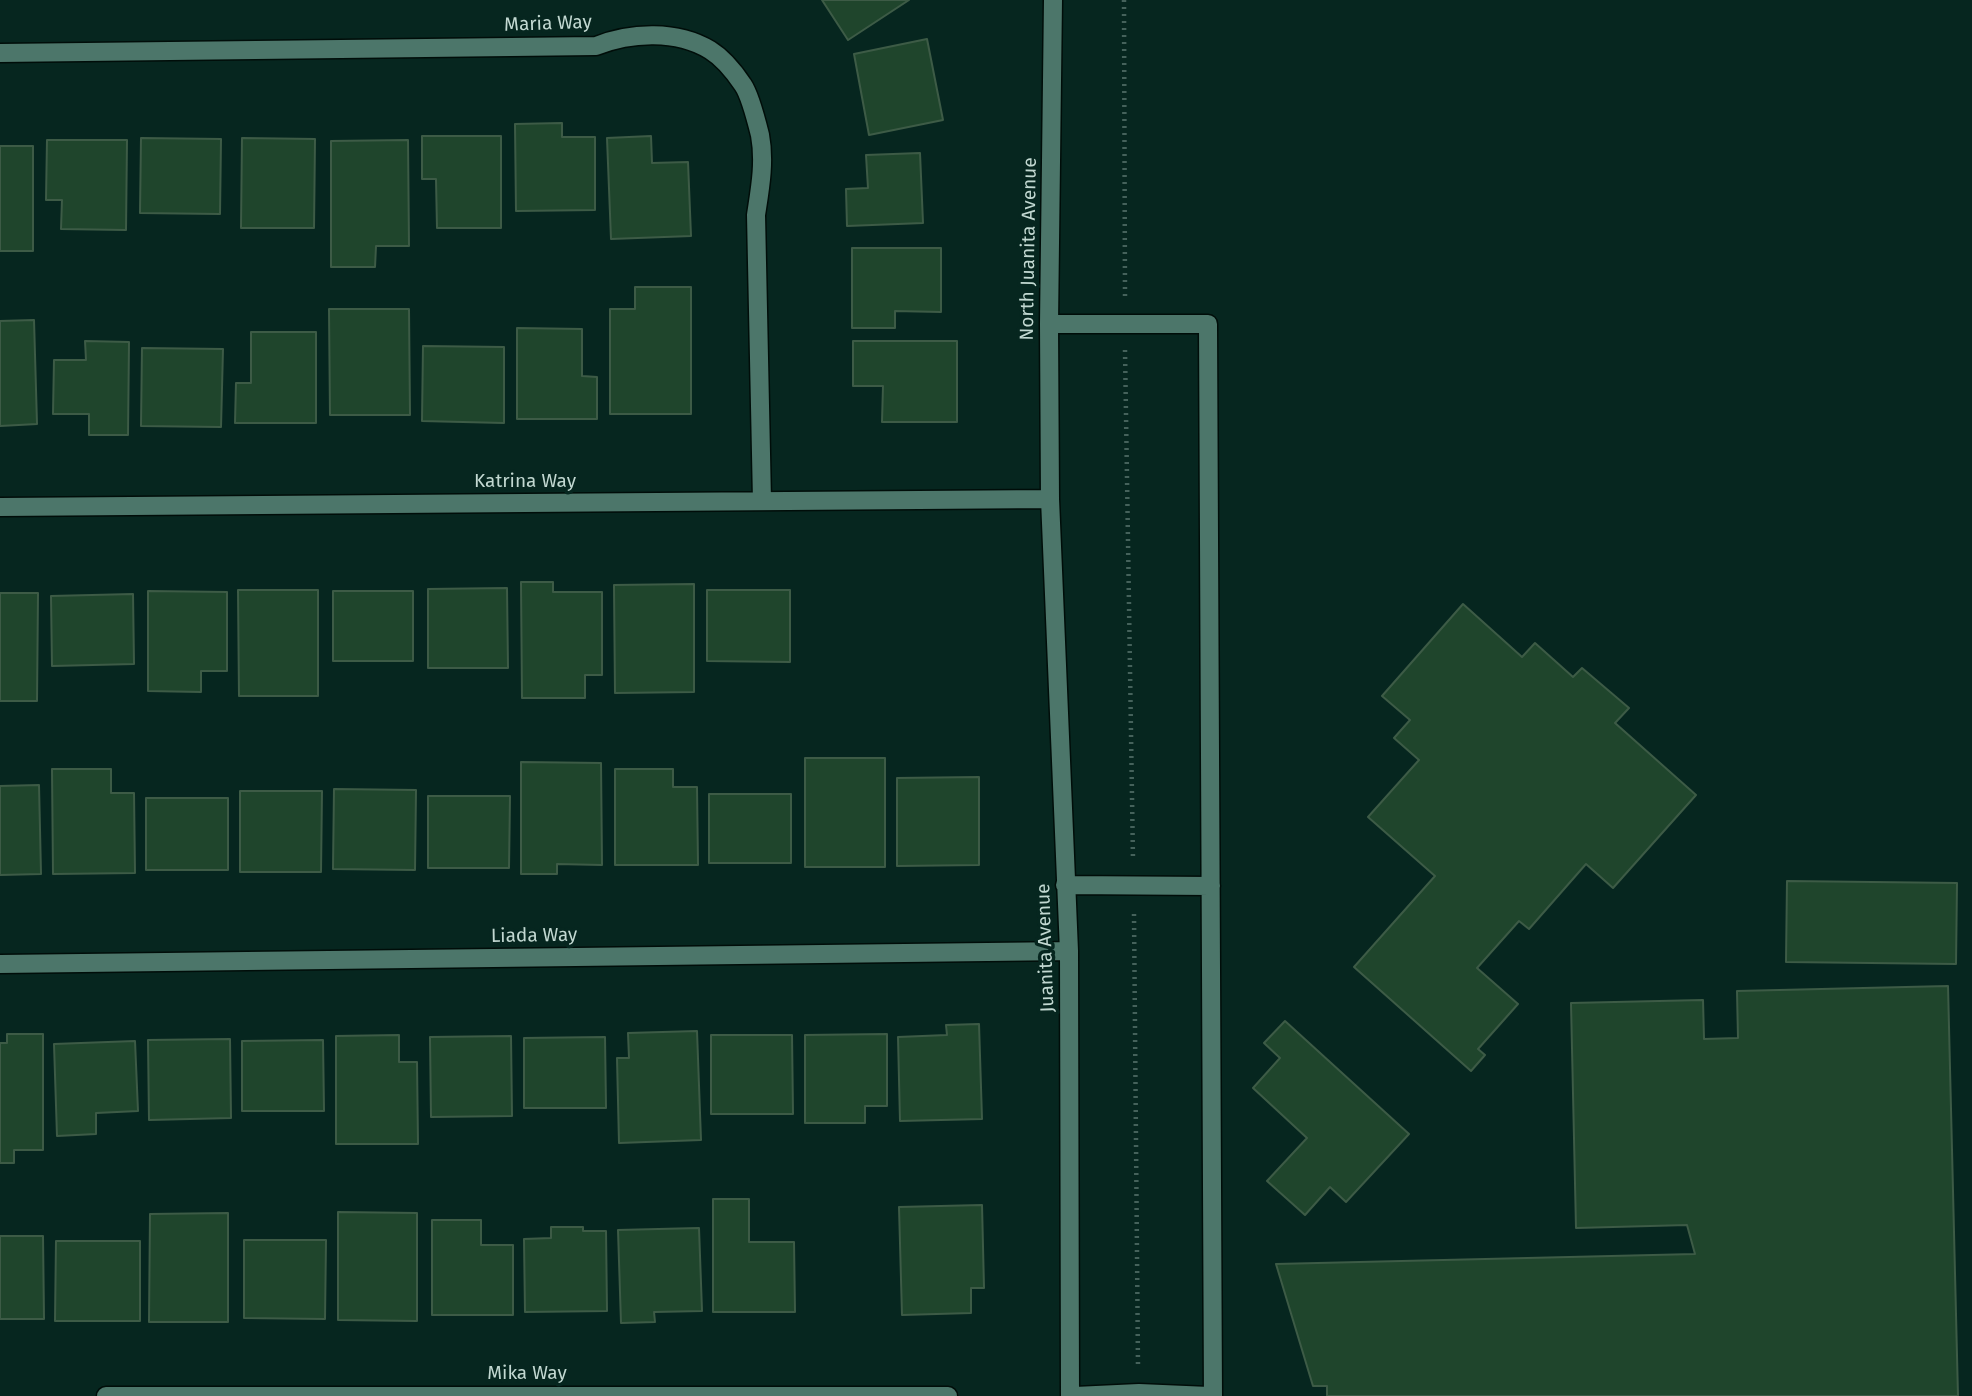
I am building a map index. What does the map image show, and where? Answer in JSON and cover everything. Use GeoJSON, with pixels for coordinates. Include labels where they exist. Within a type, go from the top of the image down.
{"type":"FeatureCollection","features":[{"type":"Feature","properties":{"kind":"street","name":"North Juanita Avenue"},"geometry":{"type":"LineString","coordinates":[[1050,499],[1053,0]]}},
{"type":"Feature","properties":{"kind":"street","name":"Maria Way"},"geometry":{"type":"LineString","coordinates":[[0,53],[596,46],[643,35],[677,38],[709,50],[722,60],[745,87],[760,136],[763,170],[756,215],[762,501]]}},
{"type":"Feature","properties":{"kind":"street"},"geometry":{"type":"LineString","coordinates":[[1049,324],[1208,324],[1211,1396],[1139,1392],[1073,1396]]}},
{"type":"Feature","properties":{"kind":"street","name":"Katrina Way"},"geometry":{"type":"LineString","coordinates":[[0,507],[1050,499]]}},
{"type":"Feature","properties":{"kind":"street","name":"Juanita Avenue"},"geometry":{"type":"LineString","coordinates":[[1050,499],[1069,951],[1073,1396]]}},
{"type":"Feature","properties":{"kind":"street"},"geometry":{"type":"LineString","coordinates":[[1065,885],[1211,886]]}},
{"type":"Feature","properties":{"kind":"street","name":"Liada Way"},"geometry":{"type":"LineString","coordinates":[[0,964],[1069,951]]}},
{"type":"Feature","properties":{"kind":"street","name":"Mika Way"},"geometry":{"type":"LineString","coordinates":[[106,1396],[948,1396]]}},
{"type":"Feature","properties":{"kind":"path"},"geometry":{"type":"LineString","coordinates":[[1124,0],[1125,324],[1139,1392]]}},
{"type":"Feature","properties":{"kind":"building"},"geometry":{"type":"Polygon","coordinates":[[[822,0],[909,0],[848,40],[822,0]]]}},
{"type":"Feature","properties":{"kind":"building"},"geometry":{"type":"Polygon","coordinates":[[[927,39],[943,120],[869,135],[854,54],[927,39]]]}},
{"type":"Feature","properties":{"kind":"building"},"geometry":{"type":"Polygon","coordinates":[[[562,123],[562,137],[595,137],[595,210],[516,211],[515,124],[562,123]]]}},
{"type":"Feature","properties":{"kind":"building"},"geometry":{"type":"Polygon","coordinates":[[[422,136],[501,136],[501,228],[437,228],[436,179],[422,179],[422,136]]]}},
{"type":"Feature","properties":{"kind":"building"},"geometry":{"type":"Polygon","coordinates":[[[651,136],[652,163],[688,162],[691,236],[611,239],[607,138],[651,136]]]}},
{"type":"Feature","properties":{"kind":"building"},"geometry":{"type":"Polygon","coordinates":[[[141,138],[221,139],[220,214],[140,213],[141,138]]]}},
{"type":"Feature","properties":{"kind":"building"},"geometry":{"type":"Polygon","coordinates":[[[242,138],[315,139],[314,228],[241,228],[242,138]]]}},
{"type":"Feature","properties":{"kind":"building"},"geometry":{"type":"Polygon","coordinates":[[[47,140],[127,140],[126,230],[61,229],[62,200],[46,200],[47,140]]]}},
{"type":"Feature","properties":{"kind":"building"},"geometry":{"type":"Polygon","coordinates":[[[408,140],[409,246],[376,246],[375,267],[331,267],[331,141],[408,140]]]}},
{"type":"Feature","properties":{"kind":"building"},"geometry":{"type":"Polygon","coordinates":[[[0,146],[33,146],[33,251],[0,251],[0,146]]]}},
{"type":"Feature","properties":{"kind":"building"},"geometry":{"type":"Polygon","coordinates":[[[920,153],[923,223],[847,226],[846,189],[868,188],[866,155],[920,153]]]}},
{"type":"Feature","properties":{"kind":"building"},"geometry":{"type":"Polygon","coordinates":[[[852,248],[941,248],[941,312],[895,311],[895,328],[852,328],[852,248]]]}},
{"type":"Feature","properties":{"kind":"building"},"geometry":{"type":"Polygon","coordinates":[[[635,287],[691,287],[691,414],[610,414],[610,309],[635,309],[635,287]]]}},
{"type":"Feature","properties":{"kind":"building"},"geometry":{"type":"Polygon","coordinates":[[[329,309],[409,309],[410,415],[330,415],[329,309]]]}},
{"type":"Feature","properties":{"kind":"building"},"geometry":{"type":"Polygon","coordinates":[[[34,320],[37,424],[0,426],[0,321],[34,320]]]}},
{"type":"Feature","properties":{"kind":"building"},"geometry":{"type":"Polygon","coordinates":[[[517,328],[582,329],[582,376],[597,377],[597,419],[517,419],[517,328]]]}},
{"type":"Feature","properties":{"kind":"building"},"geometry":{"type":"Polygon","coordinates":[[[251,332],[316,332],[316,423],[235,423],[236,383],[251,383],[251,332]]]}},
{"type":"Feature","properties":{"kind":"building"},"geometry":{"type":"Polygon","coordinates":[[[85,341],[129,342],[128,435],[89,435],[89,414],[53,414],[54,360],[86,360],[85,341]]]}},
{"type":"Feature","properties":{"kind":"building"},"geometry":{"type":"Polygon","coordinates":[[[853,341],[957,341],[957,422],[882,422],[883,386],[853,386],[853,341]]]}},
{"type":"Feature","properties":{"kind":"building"},"geometry":{"type":"Polygon","coordinates":[[[423,346],[504,347],[504,423],[422,421],[423,346]]]}},
{"type":"Feature","properties":{"kind":"building"},"geometry":{"type":"Polygon","coordinates":[[[142,348],[223,349],[221,427],[141,426],[142,348]]]}},
{"type":"Feature","properties":{"kind":"building"},"geometry":{"type":"Polygon","coordinates":[[[521,582],[553,582],[553,592],[602,592],[602,675],[585,675],[585,698],[522,698],[521,582]]]}},
{"type":"Feature","properties":{"kind":"building"},"geometry":{"type":"Polygon","coordinates":[[[694,584],[694,692],[615,693],[614,585],[694,584]]]}},
{"type":"Feature","properties":{"kind":"building"},"geometry":{"type":"Polygon","coordinates":[[[507,588],[508,668],[428,668],[428,589],[507,588]]]}},
{"type":"Feature","properties":{"kind":"building"},"geometry":{"type":"Polygon","coordinates":[[[238,590],[318,590],[318,696],[239,696],[238,590]]]}},
{"type":"Feature","properties":{"kind":"building"},"geometry":{"type":"Polygon","coordinates":[[[707,590],[790,590],[790,662],[707,661],[707,590]]]}},
{"type":"Feature","properties":{"kind":"building"},"geometry":{"type":"Polygon","coordinates":[[[148,591],[227,592],[227,671],[201,671],[201,692],[148,691],[148,591]]]}},
{"type":"Feature","properties":{"kind":"building"},"geometry":{"type":"Polygon","coordinates":[[[333,591],[413,591],[413,661],[333,661],[333,591]]]}},
{"type":"Feature","properties":{"kind":"building"},"geometry":{"type":"Polygon","coordinates":[[[0,593],[38,593],[37,701],[0,701],[0,593]]]}},
{"type":"Feature","properties":{"kind":"building"},"geometry":{"type":"Polygon","coordinates":[[[133,594],[134,664],[52,666],[51,596],[133,594]]]}},
{"type":"Feature","properties":{"kind":"building"},"geometry":{"type":"Polygon","coordinates":[[[1463,604],[1522,657],[1535,643],[1573,677],[1582,668],[1629,708],[1615,723],[1696,795],[1613,888],[1586,864],[1529,929],[1519,921],[1477,968],[1518,1004],[1478,1049],[1485,1055],[1471,1071],[1354,967],[1435,876],[1368,817],[1419,760],[1394,738],[1410,720],[1382,696],[1463,604]]]}},
{"type":"Feature","properties":{"kind":"building"},"geometry":{"type":"Polygon","coordinates":[[[805,758],[885,758],[885,867],[805,867],[805,758]]]}},
{"type":"Feature","properties":{"kind":"building"},"geometry":{"type":"Polygon","coordinates":[[[521,762],[601,763],[602,865],[557,864],[557,874],[521,874],[521,762]]]}},
{"type":"Feature","properties":{"kind":"building"},"geometry":{"type":"Polygon","coordinates":[[[52,769],[111,769],[111,793],[134,793],[135,873],[53,874],[52,769]]]}},
{"type":"Feature","properties":{"kind":"building"},"geometry":{"type":"Polygon","coordinates":[[[615,769],[673,769],[673,787],[697,787],[698,865],[615,865],[615,769]]]}},
{"type":"Feature","properties":{"kind":"building"},"geometry":{"type":"Polygon","coordinates":[[[979,777],[979,865],[897,866],[897,778],[979,777]]]}},
{"type":"Feature","properties":{"kind":"building"},"geometry":{"type":"Polygon","coordinates":[[[39,785],[41,874],[0,875],[0,786],[39,785]]]}},
{"type":"Feature","properties":{"kind":"building"},"geometry":{"type":"Polygon","coordinates":[[[334,789],[416,790],[415,870],[333,869],[334,789]]]}},
{"type":"Feature","properties":{"kind":"building"},"geometry":{"type":"Polygon","coordinates":[[[240,791],[322,791],[321,872],[240,872],[240,791]]]}},
{"type":"Feature","properties":{"kind":"building"},"geometry":{"type":"Polygon","coordinates":[[[709,794],[791,794],[791,863],[709,863],[709,794]]]}},
{"type":"Feature","properties":{"kind":"building"},"geometry":{"type":"Polygon","coordinates":[[[428,796],[510,796],[509,868],[428,868],[428,796]]]}},
{"type":"Feature","properties":{"kind":"building"},"geometry":{"type":"Polygon","coordinates":[[[146,798],[228,798],[228,870],[146,870],[146,798]]]}},
{"type":"Feature","properties":{"kind":"building"},"geometry":{"type":"Polygon","coordinates":[[[1787,881],[1957,883],[1956,964],[1786,962],[1787,881]]]}},
{"type":"Feature","properties":{"kind":"building"},"geometry":{"type":"Polygon","coordinates":[[[1948,986],[1958,1396],[1327,1396],[1327,1386],[1313,1386],[1276,1264],[1695,1254],[1687,1225],[1576,1228],[1571,1003],[1703,1000],[1704,1039],[1738,1038],[1737,991],[1948,986]]]}},
{"type":"Feature","properties":{"kind":"building"},"geometry":{"type":"Polygon","coordinates":[[[1285,1021],[1409,1134],[1346,1202],[1330,1187],[1305,1215],[1267,1181],[1307,1138],[1253,1088],[1280,1058],[1264,1043],[1285,1021]]]}},
{"type":"Feature","properties":{"kind":"building"},"geometry":{"type":"Polygon","coordinates":[[[979,1024],[982,1119],[900,1121],[898,1037],[947,1035],[946,1025],[979,1024]]]}},
{"type":"Feature","properties":{"kind":"building"},"geometry":{"type":"Polygon","coordinates":[[[697,1031],[701,1140],[619,1143],[617,1058],[629,1058],[628,1033],[697,1031]]]}},
{"type":"Feature","properties":{"kind":"building"},"geometry":{"type":"Polygon","coordinates":[[[7,1034],[43,1034],[43,1150],[14,1150],[14,1163],[0,1163],[0,1043],[7,1043],[7,1034]]]}},
{"type":"Feature","properties":{"kind":"building"},"geometry":{"type":"Polygon","coordinates":[[[887,1034],[887,1106],[865,1106],[865,1123],[805,1123],[805,1035],[887,1034]]]}},
{"type":"Feature","properties":{"kind":"building"},"geometry":{"type":"Polygon","coordinates":[[[399,1035],[399,1062],[417,1062],[418,1144],[336,1144],[336,1036],[399,1035]]]}},
{"type":"Feature","properties":{"kind":"building"},"geometry":{"type":"Polygon","coordinates":[[[711,1035],[792,1035],[793,1114],[711,1114],[711,1035]]]}},
{"type":"Feature","properties":{"kind":"building"},"geometry":{"type":"Polygon","coordinates":[[[511,1036],[512,1116],[431,1117],[430,1037],[511,1036]]]}},
{"type":"Feature","properties":{"kind":"building"},"geometry":{"type":"Polygon","coordinates":[[[605,1037],[606,1108],[524,1108],[524,1038],[605,1037]]]}},
{"type":"Feature","properties":{"kind":"building"},"geometry":{"type":"Polygon","coordinates":[[[230,1039],[231,1118],[149,1120],[148,1040],[230,1039]]]}},
{"type":"Feature","properties":{"kind":"building"},"geometry":{"type":"Polygon","coordinates":[[[323,1040],[324,1111],[242,1111],[242,1041],[323,1040]]]}},
{"type":"Feature","properties":{"kind":"building"},"geometry":{"type":"Polygon","coordinates":[[[135,1041],[138,1111],[96,1113],[96,1134],[57,1136],[54,1044],[135,1041]]]}},
{"type":"Feature","properties":{"kind":"building"},"geometry":{"type":"Polygon","coordinates":[[[713,1199],[749,1199],[749,1242],[794,1242],[795,1312],[713,1312],[713,1199]]]}},
{"type":"Feature","properties":{"kind":"building"},"geometry":{"type":"Polygon","coordinates":[[[982,1205],[984,1288],[971,1288],[971,1313],[902,1315],[899,1207],[982,1205]]]}},
{"type":"Feature","properties":{"kind":"building"},"geometry":{"type":"Polygon","coordinates":[[[338,1212],[417,1213],[417,1321],[338,1320],[338,1212]]]}},
{"type":"Feature","properties":{"kind":"building"},"geometry":{"type":"Polygon","coordinates":[[[228,1213],[228,1322],[149,1322],[150,1214],[228,1213]]]}},
{"type":"Feature","properties":{"kind":"building"},"geometry":{"type":"Polygon","coordinates":[[[432,1220],[481,1220],[481,1245],[513,1245],[513,1315],[432,1315],[432,1220]]]}},
{"type":"Feature","properties":{"kind":"building"},"geometry":{"type":"Polygon","coordinates":[[[551,1227],[583,1227],[583,1231],[606,1231],[607,1311],[525,1312],[524,1239],[551,1238],[551,1227]]]}},
{"type":"Feature","properties":{"kind":"building"},"geometry":{"type":"Polygon","coordinates":[[[699,1228],[702,1311],[654,1312],[655,1322],[621,1323],[618,1230],[699,1228]]]}},
{"type":"Feature","properties":{"kind":"building"},"geometry":{"type":"Polygon","coordinates":[[[0,1236],[43,1236],[44,1319],[0,1319],[0,1236]]]}},
{"type":"Feature","properties":{"kind":"building"},"geometry":{"type":"Polygon","coordinates":[[[244,1240],[326,1240],[325,1319],[244,1318],[244,1240]]]}},
{"type":"Feature","properties":{"kind":"building"},"geometry":{"type":"Polygon","coordinates":[[[56,1241],[140,1241],[140,1321],[55,1321],[56,1241]]]}}]}
